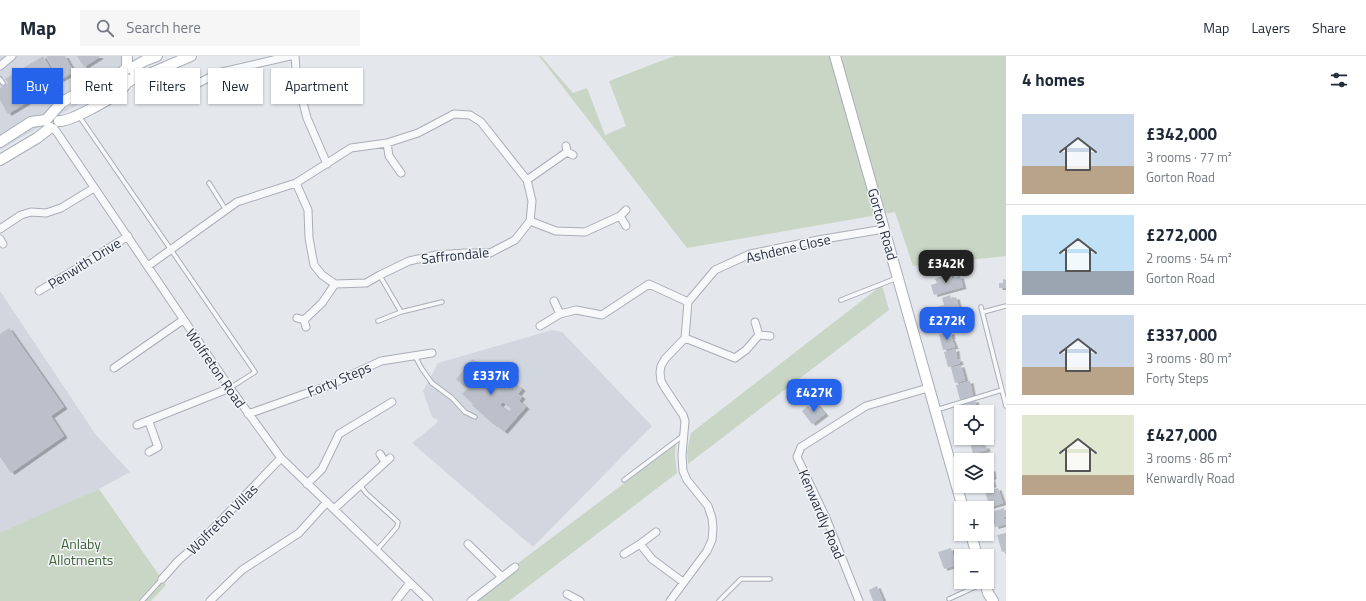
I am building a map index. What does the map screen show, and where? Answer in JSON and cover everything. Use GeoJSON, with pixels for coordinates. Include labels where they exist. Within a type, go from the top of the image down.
{"type":"FeatureCollection","features":[{"type":"Feature","properties":{"kind":"main road"},"geometry":{"type":"LineString","coordinates":[[127,56],[129,74]]}},
{"type":"Feature","properties":{"kind":"main road"},"geometry":{"type":"LineString","coordinates":[[0,142],[31,122],[66,121],[78,115],[119,92],[129,74],[146,60],[157,56]]}},
{"type":"Feature","properties":{"kind":"main road"},"geometry":{"type":"LineString","coordinates":[[0,160],[37,138],[52,122],[62,102],[99,82],[129,74],[149,74],[192,56]]}},
{"type":"Feature","properties":{"kind":"main road","name":"Gorton Road"},"geometry":{"type":"LineString","coordinates":[[835,56],[961,501]]}},
{"type":"Feature","properties":{"kind":"street"},"geometry":{"type":"LineString","coordinates":[[0,66],[12,56]]}},
{"type":"Feature","properties":{"kind":"street"},"geometry":{"type":"LineString","coordinates":[[200,82],[218,73],[290,56]]}},
{"type":"Feature","properties":{"kind":"street"},"geometry":{"type":"LineString","coordinates":[[295,56],[297,80],[307,118],[327,164]]}},
{"type":"Feature","properties":{"kind":"street"},"geometry":{"type":"LineString","coordinates":[[148,266],[237,202],[296,183],[351,148],[387,143],[418,133],[454,114],[470,115],[482,122],[527,180],[532,201],[530,221],[556,231],[585,232],[620,216],[626,210]]}},
{"type":"Feature","properties":{"kind":"street","name":"Wolfreton Road"},"geometry":{"type":"LineString","coordinates":[[52,122],[94,188],[128,236],[183,320],[248,414],[281,458],[429,601]]}},
{"type":"Feature","properties":{"kind":"street"},"geometry":{"type":"LineString","coordinates":[[387,143],[390,156],[401,173]]}},
{"type":"Feature","properties":{"kind":"street"},"geometry":{"type":"LineString","coordinates":[[527,180],[568,151]]}},
{"type":"Feature","properties":{"kind":"street"},"geometry":{"type":"LineString","coordinates":[[296,183],[308,210],[309,238],[314,265],[322,275],[336,284],[322,304],[302,322]]}},
{"type":"Feature","properties":{"kind":"street"},"geometry":{"type":"LineString","coordinates":[[0,229],[22,215],[30,212],[46,212],[61,208],[94,188]]}},
{"type":"Feature","properties":{"kind":"street"},"geometry":{"type":"LineString","coordinates":[[620,216],[626,226]]}},
{"type":"Feature","properties":{"kind":"street","name":"Saffrondale"},"geometry":{"type":"LineString","coordinates":[[336,284],[366,283],[380,274],[409,261],[436,255],[490,253],[515,240],[530,221]]}},
{"type":"Feature","properties":{"kind":"street","name":"Ashdene Close"},"geometry":{"type":"LineString","coordinates":[[688,302],[715,270],[750,254],[818,240],[884,229]]}},
{"type":"Feature","properties":{"kind":"street","name":"Penwith Drive"},"geometry":{"type":"LineString","coordinates":[[39,291],[86,264],[128,236]]}},
{"type":"Feature","properties":{"kind":"street"},"geometry":{"type":"LineString","coordinates":[[540,326],[560,314],[576,310],[602,315],[649,284],[688,302],[685,338],[665,359],[661,366],[660,372],[661,381],[683,415],[685,421],[682,455],[683,471],[687,480],[708,506],[712,518],[713,528],[712,540],[707,551],[670,601]]}},
{"type":"Feature","properties":{"kind":"street"},"geometry":{"type":"LineString","coordinates":[[554,301],[560,314]]}},
{"type":"Feature","properties":{"kind":"street"},"geometry":{"type":"LineString","coordinates":[[602,315],[605,323]]}},
{"type":"Feature","properties":{"kind":"street"},"geometry":{"type":"LineString","coordinates":[[114,368],[183,320]]}},
{"type":"Feature","properties":{"kind":"street"},"geometry":{"type":"LineString","coordinates":[[755,322],[759,335]]}},
{"type":"Feature","properties":{"kind":"street"},"geometry":{"type":"LineString","coordinates":[[685,338],[735,358],[746,350],[759,335]]}},
{"type":"Feature","properties":{"kind":"street"},"geometry":{"type":"LineString","coordinates":[[759,335],[770,336]]}},
{"type":"Feature","properties":{"kind":"street","name":"Forty Steps"},"geometry":{"type":"LineString","coordinates":[[248,414],[330,385],[381,361],[432,353]]}},
{"type":"Feature","properties":{"kind":"street"},"geometry":{"type":"LineString","coordinates":[[137,426],[230,388]]}},
{"type":"Feature","properties":{"kind":"street","name":"Kenwardly Road"},"geometry":{"type":"LineString","coordinates":[[859,601],[826,518],[797,458],[801,447],[866,406],[928,388]]}},
{"type":"Feature","properties":{"kind":"street"},"geometry":{"type":"LineString","coordinates":[[307,484],[322,469],[339,434],[392,402]]}},
{"type":"Feature","properties":{"kind":"street"},"geometry":{"type":"LineString","coordinates":[[149,422],[158,447],[149,452]]}},
{"type":"Feature","properties":{"kind":"street"},"geometry":{"type":"LineString","coordinates":[[334,509],[388,460],[380,454]]}},
{"type":"Feature","properties":{"kind":"street","name":"Wolfreton Villas"},"geometry":{"type":"LineString","coordinates":[[162,579],[178,561],[204,538],[281,458]]}},
{"type":"Feature","properties":{"kind":"street"},"geometry":{"type":"LineString","coordinates":[[215,599],[242,570],[299,533],[327,502]]}},
{"type":"Feature","properties":{"kind":"street"},"geometry":{"type":"LineString","coordinates":[[624,554],[656,532]]}},
{"type":"Feature","properties":{"kind":"street"},"geometry":{"type":"LineString","coordinates":[[468,544],[502,577]]}},
{"type":"Feature","properties":{"kind":"street"},"geometry":{"type":"LineString","coordinates":[[640,544],[652,558],[683,582]]}},
{"type":"Feature","properties":{"kind":"street"},"geometry":{"type":"LineString","coordinates":[[470,601],[516,567]]}},
{"type":"Feature","properties":{"kind":"street"},"geometry":{"type":"LineString","coordinates":[[396,601],[410,583]]}},
{"type":"Feature","properties":{"kind":"street"},"geometry":{"type":"LineString","coordinates":[[567,594],[578,601]]}},
{"type":"Feature","properties":{"kind":"lane"},"geometry":{"type":"LineString","coordinates":[[0,79],[3,83]]}},
{"type":"Feature","properties":{"kind":"lane"},"geometry":{"type":"LineString","coordinates":[[78,115],[255,372],[230,388]]}},
{"type":"Feature","properties":{"kind":"lane"},"geometry":{"type":"LineString","coordinates":[[209,183],[226,210]]}},
{"type":"Feature","properties":{"kind":"lane"},"geometry":{"type":"LineString","coordinates":[[380,274],[401,312]]}},
{"type":"Feature","properties":{"kind":"lane"},"geometry":{"type":"LineString","coordinates":[[841,300],[898,278]]}},
{"type":"Feature","properties":{"kind":"lane"},"geometry":{"type":"LineString","coordinates":[[378,321],[401,312],[442,302]]}},
{"type":"Feature","properties":{"kind":"lane"},"geometry":{"type":"LineString","coordinates":[[982,312],[1006,306]]}},
{"type":"Feature","properties":{"kind":"lane"},"geometry":{"type":"LineString","coordinates":[[981,307],[1006,406]]}},
{"type":"Feature","properties":{"kind":"lane"},"geometry":{"type":"LineString","coordinates":[[415,356],[432,383],[452,398],[465,412],[475,417]]}},
{"type":"Feature","properties":{"kind":"lane"},"geometry":{"type":"LineString","coordinates":[[935,410],[1002,390]]}},
{"type":"Feature","properties":{"kind":"lane"},"geometry":{"type":"LineString","coordinates":[[624,480],[684,434]]}},
{"type":"Feature","properties":{"kind":"lane"},"geometry":{"type":"LineString","coordinates":[[360,485],[368,495],[398,522],[397,527],[377,550]]}},
{"type":"Feature","properties":{"kind":"lane"},"geometry":{"type":"LineString","coordinates":[[142,601],[162,579]]}},
{"type":"Feature","properties":{"kind":"lane"},"geometry":{"type":"LineString","coordinates":[[720,601],[741,579],[770,579]]}},
{"type":"Feature","properties":{"kind":"lane"},"geometry":{"type":"LineString","coordinates":[[949,599],[970,589]]}},
{"type":"Feature","properties":{"kind":"shaded area"},"geometry":{"type":"Polygon","coordinates":[[[0,56],[121,56],[126,68],[71,68],[71,104],[78,104],[0,150],[0,56]]]}},
{"type":"Feature","properties":{"kind":"shaded area"},"geometry":{"type":"Polygon","coordinates":[[[0,291],[96,435],[130,472],[99,489],[0,533],[0,291]]]}},
{"type":"Feature","properties":{"kind":"shaded area"},"geometry":{"type":"Polygon","coordinates":[[[552,330],[562,332],[652,426],[533,547],[412,443],[436,424],[438,420],[432,417],[423,391],[438,363],[552,330]]]}},
{"type":"Feature","properties":{"kind":"green space"},"geometry":{"type":"Polygon","coordinates":[[[539,56],[541,56],[573,93],[587,88],[605,135],[626,126],[609,81],[674,56],[1006,56],[1006,256],[913,266],[895,212],[687,248],[539,56]]]}},
{"type":"Feature","properties":{"kind":"green space"},"geometry":{"type":"Polygon","coordinates":[[[882,285],[889,310],[688,464],[687,451],[691,433],[882,285]]]}},
{"type":"Feature","properties":{"kind":"green space"},"geometry":{"type":"Polygon","coordinates":[[[676,444],[675,456],[677,473],[509,601],[477,601],[520,568],[517,564],[676,444]]]}},
{"type":"Feature","properties":{"kind":"green space","name":"Anlaby Allotments"},"geometry":{"type":"Polygon","coordinates":[[[99,489],[166,585],[151,601],[0,601],[0,533],[99,489]]]}},
{"type":"Feature","properties":{"kind":"building"},"geometry":{"type":"Polygon","coordinates":[[[43,56],[50,68],[23,68],[43,56]]]}},
{"type":"Feature","properties":{"kind":"building"},"geometry":{"type":"Polygon","coordinates":[[[46,56],[65,56],[72,68],[71,74],[63,78],[63,68],[53,68],[46,56]]]}},
{"type":"Feature","properties":{"kind":"building"},"geometry":{"type":"Polygon","coordinates":[[[77,56],[99,56],[100,57],[84,67],[77,56]]]}},
{"type":"Feature","properties":{"kind":"building"},"geometry":{"type":"Polygon","coordinates":[[[12,75],[12,104],[24,104],[8,114],[0,100],[0,88],[8,83],[5,79],[12,75]]]}},
{"type":"Feature","properties":{"kind":"building"},"geometry":{"type":"Polygon","coordinates":[[[950,273],[952,279],[960,276],[963,287],[934,295],[931,285],[937,283],[935,279],[950,273]]]}},
{"type":"Feature","properties":{"kind":"building"},"geometry":{"type":"Polygon","coordinates":[[[1003,279],[1006,280],[1006,288],[999,288],[999,283],[1003,283],[1003,279]]]}},
{"type":"Feature","properties":{"kind":"building"},"geometry":{"type":"Polygon","coordinates":[[[950,295],[951,299],[956,297],[959,308],[939,314],[937,307],[944,305],[942,298],[950,295]]]}},
{"type":"Feature","properties":{"kind":"building"},"geometry":{"type":"Polygon","coordinates":[[[953,313],[955,320],[947,323],[953,323],[950,330],[939,333],[934,318],[953,313]]]}},
{"type":"Feature","properties":{"kind":"building"},"geometry":{"type":"Polygon","coordinates":[[[9,328],[64,407],[51,416],[64,436],[11,473],[0,457],[0,334],[9,328]]]}},
{"type":"Feature","properties":{"kind":"building"},"geometry":{"type":"Polygon","coordinates":[[[951,332],[951,337],[955,347],[943,350],[939,335],[951,332]]]}},
{"type":"Feature","properties":{"kind":"building"},"geometry":{"type":"Polygon","coordinates":[[[956,349],[957,360],[959,359],[960,363],[948,367],[944,352],[956,349]]]}},
{"type":"Feature","properties":{"kind":"building"},"geometry":{"type":"Polygon","coordinates":[[[473,359],[483,369],[481,372],[485,375],[490,369],[494,372],[498,368],[502,372],[499,376],[503,380],[499,384],[506,390],[510,386],[514,389],[517,385],[522,389],[518,394],[522,397],[519,401],[526,407],[504,432],[495,424],[494,425],[462,394],[468,388],[456,379],[473,359]],[[503,402],[500,405],[508,412],[511,409],[503,402]]]}},
{"type":"Feature","properties":{"kind":"building"},"geometry":{"type":"Polygon","coordinates":[[[961,365],[965,380],[955,383],[951,368],[961,365]]]}},
{"type":"Feature","properties":{"kind":"building"},"geometry":{"type":"Polygon","coordinates":[[[970,381],[973,397],[960,400],[956,385],[970,381]]]}},
{"type":"Feature","properties":{"kind":"building"},"geometry":{"type":"Polygon","coordinates":[[[975,400],[976,404],[961,405],[975,400]]]}},
{"type":"Feature","properties":{"kind":"building"},"geometry":{"type":"Polygon","coordinates":[[[816,403],[825,414],[812,424],[802,411],[808,406],[811,410],[814,408],[813,406],[816,403]]]}},
{"type":"Feature","properties":{"kind":"building"},"geometry":{"type":"Polygon","coordinates":[[[971,445],[986,446],[987,450],[973,453],[971,445]]]}},
{"type":"Feature","properties":{"kind":"building"},"geometry":{"type":"Polygon","coordinates":[[[998,488],[1003,503],[994,506],[994,501],[988,501],[985,493],[994,493],[994,489],[998,488]]]}},
{"type":"Feature","properties":{"kind":"building"},"geometry":{"type":"Polygon","coordinates":[[[1004,508],[1006,516],[1003,517],[1004,520],[1006,519],[1006,524],[995,527],[994,511],[1004,508]]]}},
{"type":"Feature","properties":{"kind":"building"},"geometry":{"type":"Polygon","coordinates":[[[1006,533],[1006,551],[1002,552],[997,535],[1006,533]]]}},
{"type":"Feature","properties":{"kind":"building"},"geometry":{"type":"Polygon","coordinates":[[[951,548],[954,558],[954,566],[944,569],[938,552],[951,548]]]}},
{"type":"Feature","properties":{"kind":"building"},"geometry":{"type":"Polygon","coordinates":[[[877,586],[883,600],[882,601],[873,601],[869,590],[877,586]]]}}]}
